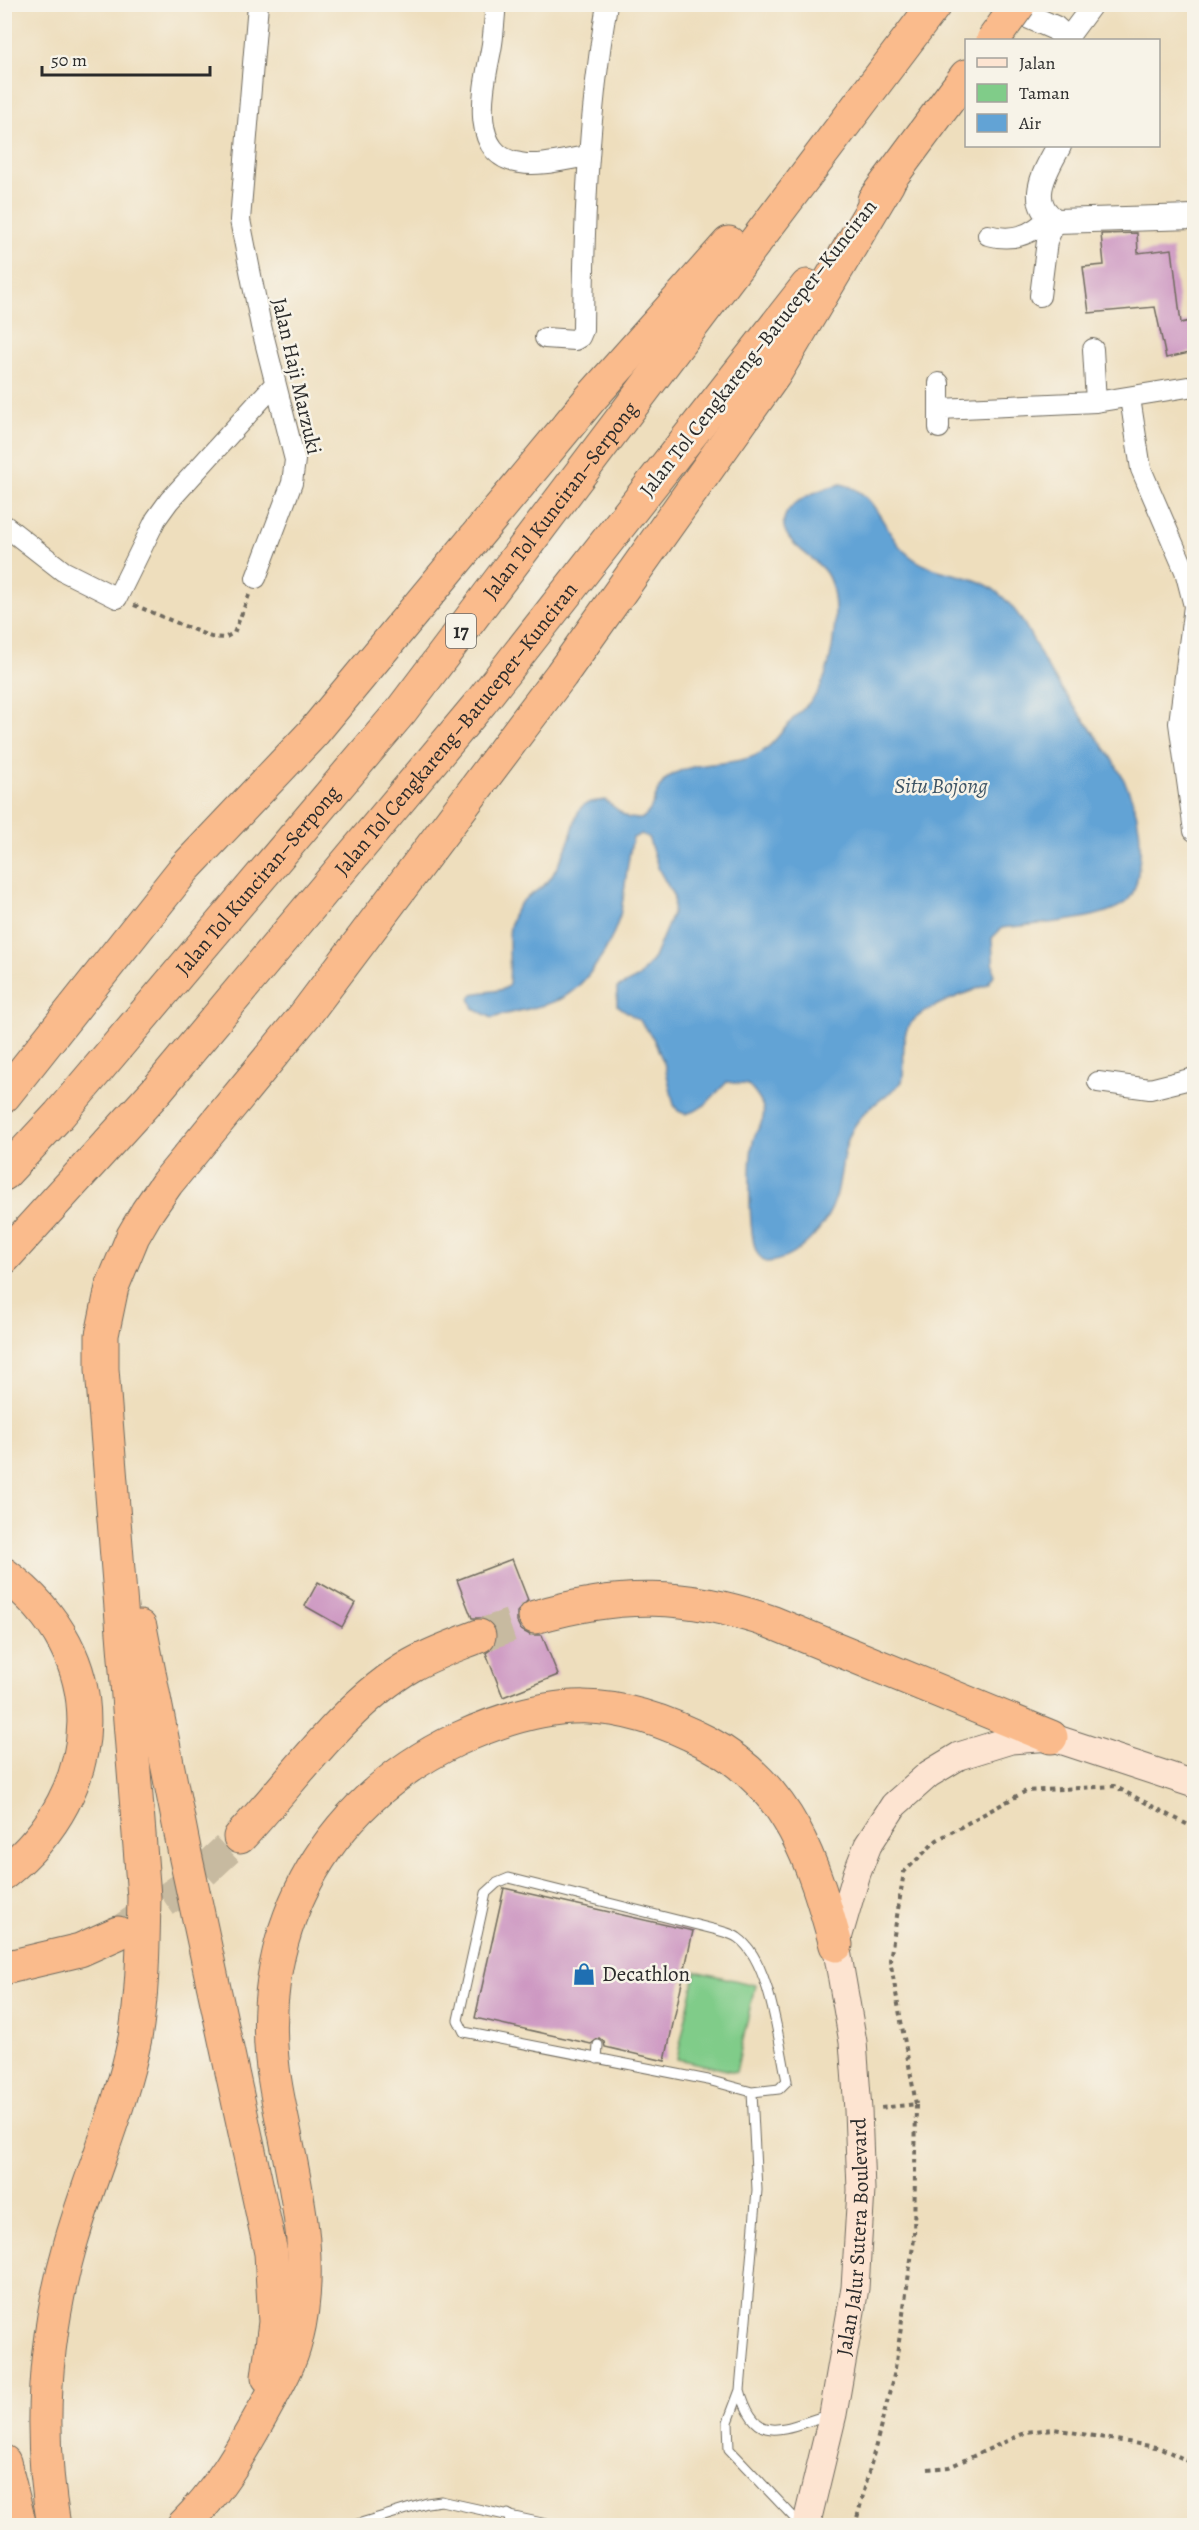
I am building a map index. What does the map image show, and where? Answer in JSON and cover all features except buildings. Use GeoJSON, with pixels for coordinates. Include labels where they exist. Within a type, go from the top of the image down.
{"type":"FeatureCollection","features":[{"type":"Feature","properties":{"kind":"highway","name":"Jalan Tol Kunciran–Serpong"},"geometry":{"type":"LineString","coordinates":[[4,1174],[59,1114],[400,711],[935,4]]}},
{"type":"Feature","properties":{"kind":"highway"},"geometry":{"type":"LineString","coordinates":[[994,39],[1019,4]]}},
{"type":"Feature","properties":{"kind":"highway"},"geometry":{"type":"LineString","coordinates":[[4,1096],[184,869],[313,734],[590,399],[888,64]]}},
{"type":"Feature","properties":{"kind":"highway"},"geometry":{"type":"LineString","coordinates":[[54,2526],[45,2467],[43,2420],[49,2344],[72,2239],[112,2122],[129,2063],[138,2019],[142,1974],[144,1897],[104,1418],[102,1335],[119,1267],[138,1228],[167,1183],[305,1015],[561,675],[774,375],[888,183],[965,77]]}},
{"type":"Feature","properties":{"kind":"highway","name":"Jalan Tol Cengkareng–Batuceper–Kunciran"},"geometry":{"type":"LineString","coordinates":[[4,1258],[156,1091],[481,702],[888,183]]}},
{"type":"Feature","properties":{"kind":"highway"},"geometry":{"type":"LineString","coordinates":[[110,1474],[185,1854],[271,2253],[275,2322],[260,2417]]}},
{"type":"Feature","properties":{"kind":"highway"},"geometry":{"type":"LineString","coordinates":[[4,1574],[30,1596],[58,1630],[72,1657],[80,1682],[85,1726],[77,1774],[57,1818],[29,1852],[4,1873]]}},
{"type":"Feature","properties":{"kind":"highway"},"geometry":{"type":"LineString","coordinates":[[535,1617],[586,1603],[618,1599],[673,1599],[723,1607],[771,1622],[1051,1737]]}},
{"type":"Feature","properties":{"kind":"highway"},"geometry":{"type":"LineString","coordinates":[[240,1837],[341,1724],[379,1688],[412,1665],[479,1636]]}},
{"type":"Feature","properties":{"kind":"highway"},"geometry":{"type":"LineString","coordinates":[[183,2526],[227,2473],[282,2378],[296,2340],[304,2285],[304,2249],[300,2211],[272,2063],[273,2004],[279,1960],[287,1925],[309,1872],[338,1830],[373,1793],[412,1763],[436,1750],[527,1713],[553,1707],[600,1706],[650,1717],[689,1733],[731,1757],[777,1803],[801,1839],[811,1860],[836,1946]]}},
{"type":"Feature","properties":{"kind":"highway"},"geometry":{"type":"LineString","coordinates":[[4,1968],[80,1950],[118,1933]]}},
{"type":"Feature","properties":{"kind":"highway"},"geometry":{"type":"LineString","coordinates":[[4,2462],[20,2526]]}},
{"type":"Feature","properties":{"kind":"main road"},"geometry":{"type":"LineString","coordinates":[[836,1946],[852,1889],[868,1845],[883,1819],[910,1789],[944,1764],[973,1751],[1011,1740],[1051,1737],[1194,1784]]}},
{"type":"Feature","properties":{"kind":"main road","name":"Jalan Jalur Sutera Boulevard"},"geometry":{"type":"LineString","coordinates":[[804,2526],[832,2414],[855,2288],[861,2190],[853,2042],[836,1946]]}},
{"type":"Feature","properties":{"kind":"street","name":"Jalan Haji Marzuki"},"geometry":{"type":"LineString","coordinates":[[256,578],[292,483],[295,460],[275,384],[240,220],[258,4]]}},
{"type":"Feature","properties":{"kind":"street"},"geometry":{"type":"LineString","coordinates":[[496,4],[491,50],[483,79],[482,110],[493,150],[508,161],[523,164],[588,156]]}},
{"type":"Feature","properties":{"kind":"street"},"geometry":{"type":"LineString","coordinates":[[545,338],[575,340],[580,338],[583,330],[584,205],[593,83],[607,4]]}},
{"type":"Feature","properties":{"kind":"street"},"geometry":{"type":"LineString","coordinates":[[1000,4],[1055,28],[1067,39]]}},
{"type":"Feature","properties":{"kind":"street"},"geometry":{"type":"LineString","coordinates":[[1069,39],[1093,4]]}},
{"type":"Feature","properties":{"kind":"street"},"geometry":{"type":"LineString","coordinates":[[1052,219],[1042,209],[1039,194],[1042,178],[1058,147]]}},
{"type":"Feature","properties":{"kind":"street"},"geometry":{"type":"LineString","coordinates":[[988,235],[999,238],[1019,237],[1036,231],[1052,219],[1194,218]]}},
{"type":"Feature","properties":{"kind":"street"},"geometry":{"type":"LineString","coordinates":[[1040,296],[1052,219]]}},
{"type":"Feature","properties":{"kind":"street"},"geometry":{"type":"LineString","coordinates":[[1093,349],[1096,402]]}},
{"type":"Feature","properties":{"kind":"street"},"geometry":{"type":"LineString","coordinates":[[939,383],[939,418],[1130,398],[1194,386]]}},
{"type":"Feature","properties":{"kind":"street"},"geometry":{"type":"LineString","coordinates":[[4,525],[63,571],[117,597],[156,519],[169,501],[275,384]]}},
{"type":"Feature","properties":{"kind":"street"},"geometry":{"type":"LineString","coordinates":[[1130,398],[1141,469],[1185,571],[1194,606],[1179,723],[1194,831]]}},
{"type":"Feature","properties":{"kind":"street"},"geometry":{"type":"LineString","coordinates":[[1098,1082],[1150,1089],[1194,1078]]}},
{"type":"Feature","properties":{"kind":"lane"},"geometry":{"type":"LineString","coordinates":[[509,1878],[522,1880],[614,1908],[717,1930],[738,1937],[749,1949],[768,1990],[787,2081],[779,2089],[752,2092],[708,2080],[597,2059],[464,2032],[458,2020],[486,1893],[497,1883],[509,1878]]}},
{"type":"Feature","properties":{"kind":"lane"},"geometry":{"type":"LineString","coordinates":[[597,2059],[598,2046]]}},
{"type":"Feature","properties":{"kind":"lane"},"geometry":{"type":"LineString","coordinates":[[752,2092],[757,2190],[740,2390],[728,2422],[729,2449],[804,2526]]}},
{"type":"Feature","properties":{"kind":"lane"},"geometry":{"type":"LineString","coordinates":[[740,2390],[746,2412],[757,2426],[773,2430],[832,2414]]}},
{"type":"Feature","properties":{"kind":"lane"},"geometry":{"type":"LineString","coordinates":[[351,2526],[427,2503],[441,2501],[556,2526]]}},
{"type":"Feature","properties":{"kind":"lane"},"geometry":{"type":"LineString","coordinates":[[508,2514],[512,2526]]}},
{"type":"Feature","properties":{"kind":"path"},"geometry":{"type":"LineString","coordinates":[[117,597],[211,637],[224,638],[234,633],[256,578]]}},
{"type":"Feature","properties":{"kind":"path"},"geometry":{"type":"LineString","coordinates":[[855,2526],[894,2375],[914,2239],[916,2104],[890,1960],[903,1872],[937,1840],[1026,1791],[1114,1786],[1194,1828]]}},
{"type":"Feature","properties":{"kind":"path"},"geometry":{"type":"LineString","coordinates":[[858,2110],[916,2104]]}},
{"type":"Feature","properties":{"kind":"path"},"geometry":{"type":"LineString","coordinates":[[928,2469],[949,2467],[1027,2432],[1054,2428],[1161,2448],[1194,2464]]}},
{"type":"Feature","properties":{"kind":"green space"},"geometry":{"type":"Polygon","coordinates":[[[696,1971],[755,1985],[736,2072],[677,2059],[696,1971]]]}},
{"type":"Feature","properties":{"kind":"water","name":"Situ Bojong"},"geometry":{"type":"Polygon","coordinates":[[[841,484],[865,496],[900,547],[910,556],[931,568],[977,580],[987,585],[1014,609],[1027,628],[1049,670],[1098,738],[1126,784],[1135,809],[1140,835],[1139,865],[1133,892],[1129,899],[1119,906],[1088,917],[1002,928],[992,938],[994,975],[988,984],[929,1009],[911,1023],[905,1038],[902,1082],[865,1113],[850,1133],[836,1197],[826,1219],[800,1249],[789,1256],[766,1262],[757,1253],[751,1214],[752,1148],[764,1112],[759,1099],[748,1085],[727,1082],[705,1105],[695,1111],[685,1114],[678,1111],[674,1105],[665,1066],[653,1038],[640,1021],[617,1005],[617,988],[639,977],[654,958],[673,912],[674,897],[659,870],[648,837],[641,834],[633,838],[622,906],[616,926],[597,964],[579,985],[558,1000],[492,1018],[474,1009],[470,998],[473,994],[501,990],[508,986],[510,976],[509,933],[513,915],[523,901],[541,888],[552,876],[565,851],[582,806],[605,800],[628,818],[641,819],[650,810],[661,786],[670,776],[693,767],[731,762],[755,755],[770,746],[815,697],[825,676],[832,647],[834,599],[826,573],[790,539],[784,528],[784,518],[798,501],[841,484]]]}},
{"type":"Feature","properties":{"kind":"tunnel"},"geometry":{"type":"LineString","coordinates":[[479,1636],[535,1617]]}},
{"type":"Feature","properties":{"kind":"tunnel"},"geometry":{"type":"LineString","coordinates":[[124,1929],[192,1882],[240,1837]]}},
{"type":"Feature","properties":{"kind":"place","name":"Decathlon"},"geometry":{"type":"Point","coordinates":[584,1974]}}]}
